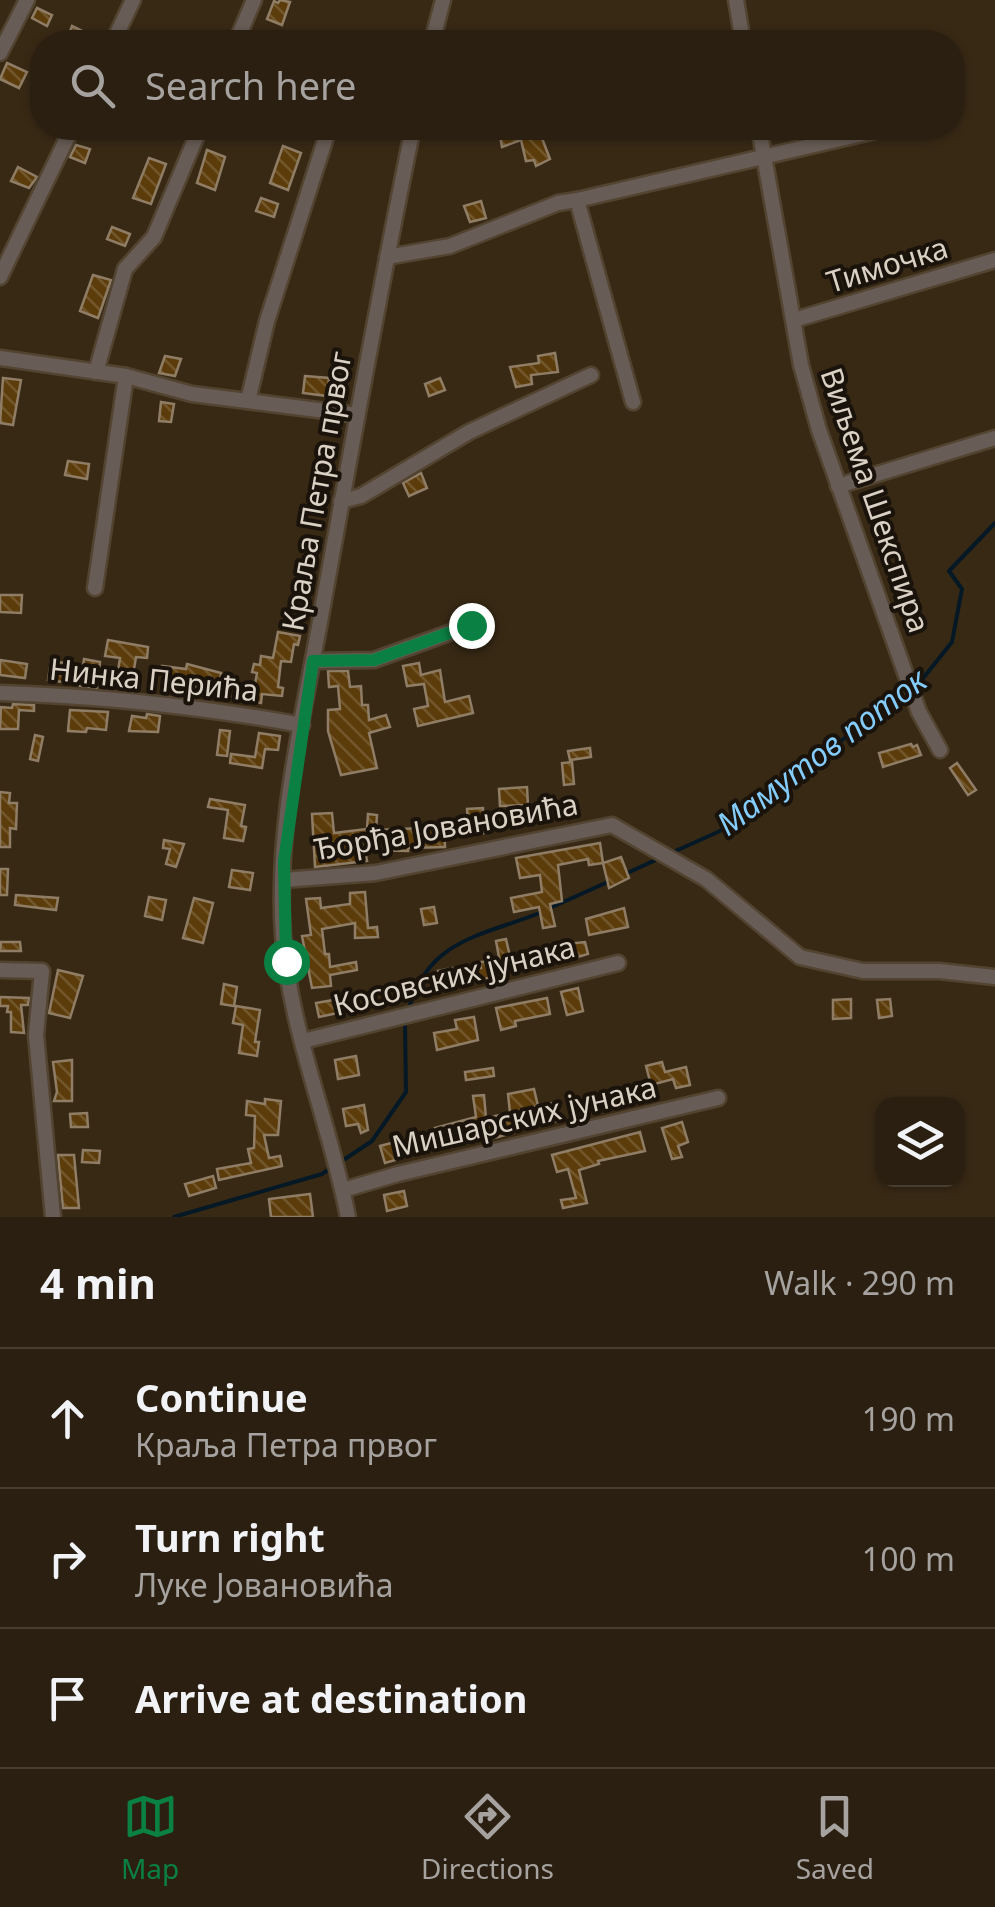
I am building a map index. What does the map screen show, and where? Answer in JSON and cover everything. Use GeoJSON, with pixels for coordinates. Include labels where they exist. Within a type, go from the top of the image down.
{"type":"FeatureCollection","features":[{"type":"Feature","properties":{"kind":"street"},"geometry":{"type":"LineString","coordinates":[[0,53],[28,0]]}},
{"type":"Feature","properties":{"kind":"street"},"geometry":{"type":"LineString","coordinates":[[119,30],[134,0]]}},
{"type":"Feature","properties":{"kind":"street"},"geometry":{"type":"LineString","coordinates":[[241,30],[254,0]]}},
{"type":"Feature","properties":{"kind":"street"},"geometry":{"type":"LineString","coordinates":[[435,30],[443,0]]}},
{"type":"Feature","properties":{"kind":"street"},"geometry":{"type":"LineString","coordinates":[[736,0],[741,30]]}},
{"type":"Feature","properties":{"kind":"street"},"geometry":{"type":"LineString","coordinates":[[0,277],[66,140]]}},
{"type":"Feature","properties":{"kind":"street"},"geometry":{"type":"LineString","coordinates":[[96,372],[126,269],[154,237],[195,140]]}},
{"type":"Feature","properties":{"kind":"street"},"geometry":{"type":"LineString","coordinates":[[248,401],[266,321],[325,140]]}},
{"type":"Feature","properties":{"kind":"street","name":"Краља Петра првог"},"geometry":{"type":"LineString","coordinates":[[348,1217],[286,961],[283,880],[288,813],[313,661],[411,140]]}},
{"type":"Feature","properties":{"kind":"street","name":"Виљема Шекспира"},"geometry":{"type":"LineString","coordinates":[[761,140],[810,398],[912,690],[940,750]]}},
{"type":"Feature","properties":{"kind":"street"},"geometry":{"type":"LineString","coordinates":[[387,258],[450,246],[558,203],[837,140]]}},
{"type":"Feature","properties":{"kind":"street"},"geometry":{"type":"LineString","coordinates":[[577,200],[633,402]]}},
{"type":"Feature","properties":{"kind":"street","name":"Тимочка"},"geometry":{"type":"LineString","coordinates":[[794,320],[995,260]]}},
{"type":"Feature","properties":{"kind":"street"},"geometry":{"type":"LineString","coordinates":[[0,358],[126,376],[192,394],[357,415]]}},
{"type":"Feature","properties":{"kind":"street"},"geometry":{"type":"LineString","coordinates":[[341,502],[361,496],[469,432],[592,375]]}},
{"type":"Feature","properties":{"kind":"street"},"geometry":{"type":"LineString","coordinates":[[94,588],[126,376]]}},
{"type":"Feature","properties":{"kind":"street"},"geometry":{"type":"LineString","coordinates":[[838,486],[995,438]]}},
{"type":"Feature","properties":{"kind":"street"},"geometry":{"type":"LineString","coordinates":[[313,661],[374,660],[471,625]]}},
{"type":"Feature","properties":{"kind":"street","name":"Нинка Перића"},"geometry":{"type":"LineString","coordinates":[[0,693],[72,695],[186,706],[302,725]]}},
{"type":"Feature","properties":{"kind":"street","name":"Ђорђа Јовановића"},"geometry":{"type":"LineString","coordinates":[[283,880],[396,870],[612,825],[706,879],[800,957],[863,971],[940,971],[995,977]]}},
{"type":"Feature","properties":{"kind":"street","name":"Косовских јунака"},"geometry":{"type":"LineString","coordinates":[[303,1041],[618,963]]}},
{"type":"Feature","properties":{"kind":"street"},"geometry":{"type":"LineString","coordinates":[[0,970],[42,970],[36,1035],[53,1217]]}},
{"type":"Feature","properties":{"kind":"street","name":"Мишарских јунака"},"geometry":{"type":"LineString","coordinates":[[343,1190],[718,1098]]}},
{"type":"Feature","properties":{"kind":"building"},"geometry":{"type":"Polygon","coordinates":[[[274,1],[290,2],[282,25],[267,19],[274,1]]]}},
{"type":"Feature","properties":{"kind":"building"},"geometry":{"type":"Polygon","coordinates":[[[37,8],[52,15],[47,26],[32,18],[37,8]]]}},
{"type":"Feature","properties":{"kind":"building"},"geometry":{"type":"Polygon","coordinates":[[[7,63],[27,72],[19,88],[0,79],[7,63]]]}},
{"type":"Feature","properties":{"kind":"building"},"geometry":{"type":"Polygon","coordinates":[[[501,140],[521,140],[502,147],[501,140]]]}},
{"type":"Feature","properties":{"kind":"building"},"geometry":{"type":"Polygon","coordinates":[[[521,140],[543,140],[550,159],[536,166],[534,160],[526,161],[521,140]]]}},
{"type":"Feature","properties":{"kind":"building"},"geometry":{"type":"Polygon","coordinates":[[[76,145],[90,149],[85,163],[70,157],[76,145]]]}},
{"type":"Feature","properties":{"kind":"building"},"geometry":{"type":"Polygon","coordinates":[[[283,146],[301,153],[288,190],[270,183],[283,146]]]}},
{"type":"Feature","properties":{"kind":"building"},"geometry":{"type":"Polygon","coordinates":[[[207,150],[225,157],[215,190],[197,183],[207,150]]]}},
{"type":"Feature","properties":{"kind":"building"},"geometry":{"type":"Polygon","coordinates":[[[149,158],[166,164],[151,204],[133,198],[149,158]]]}},
{"type":"Feature","properties":{"kind":"building"},"geometry":{"type":"Polygon","coordinates":[[[18,167],[37,177],[29,188],[11,181],[18,167]]]}},
{"type":"Feature","properties":{"kind":"building"},"geometry":{"type":"Polygon","coordinates":[[[261,198],[278,204],[274,217],[256,211],[261,198]]]}},
{"type":"Feature","properties":{"kind":"building"},"geometry":{"type":"Polygon","coordinates":[[[481,201],[486,218],[470,222],[464,206],[481,201]]]}},
{"type":"Feature","properties":{"kind":"building"},"geometry":{"type":"Polygon","coordinates":[[[112,227],[130,234],[125,246],[107,239],[112,227]]]}},
{"type":"Feature","properties":{"kind":"building"},"geometry":{"type":"Polygon","coordinates":[[[93,275],[111,280],[98,318],[80,311],[93,275]]]}},
{"type":"Feature","properties":{"kind":"building"},"geometry":{"type":"Polygon","coordinates":[[[555,353],[558,372],[531,375],[532,384],[516,387],[510,367],[539,363],[538,356],[555,353]]]}},
{"type":"Feature","properties":{"kind":"building"},"geometry":{"type":"Polygon","coordinates":[[[165,356],[181,359],[175,376],[159,373],[165,356]]]}},
{"type":"Feature","properties":{"kind":"building"},"geometry":{"type":"Polygon","coordinates":[[[305,376],[329,378],[327,396],[303,393],[305,376]]]}},
{"type":"Feature","properties":{"kind":"building"},"geometry":{"type":"Polygon","coordinates":[[[3,378],[21,380],[13,425],[0,423],[3,378]]]}},
{"type":"Feature","properties":{"kind":"building"},"geometry":{"type":"Polygon","coordinates":[[[440,378],[445,390],[429,396],[425,384],[440,378]]]}},
{"type":"Feature","properties":{"kind":"building"},"geometry":{"type":"Polygon","coordinates":[[[161,402],[174,404],[171,422],[159,421],[161,402]]]}},
{"type":"Feature","properties":{"kind":"building"},"geometry":{"type":"Polygon","coordinates":[[[68,461],[89,464],[87,479],[65,475],[68,461]]]}},
{"type":"Feature","properties":{"kind":"building"},"geometry":{"type":"Polygon","coordinates":[[[421,473],[427,488],[409,496],[403,483],[421,473]]]}},
{"type":"Feature","properties":{"kind":"building"},"geometry":{"type":"Polygon","coordinates":[[[0,595],[22,595],[21,613],[0,612],[0,595]]]}},
{"type":"Feature","properties":{"kind":"building"},"geometry":{"type":"Polygon","coordinates":[[[278,632],[300,636],[298,645],[294,644],[291,662],[281,661],[278,687],[283,688],[282,696],[262,694],[261,703],[252,701],[257,673],[252,672],[254,664],[260,665],[261,656],[273,658],[278,632]]]}},
{"type":"Feature","properties":{"kind":"building"},"geometry":{"type":"Polygon","coordinates":[[[108,640],[148,647],[147,658],[136,657],[131,687],[116,684],[120,658],[105,656],[108,640]]]}},
{"type":"Feature","properties":{"kind":"building"},"geometry":{"type":"Polygon","coordinates":[[[84,659],[100,662],[97,688],[80,686],[84,659]]]}},
{"type":"Feature","properties":{"kind":"building"},"geometry":{"type":"Polygon","coordinates":[[[0,660],[27,664],[25,678],[0,675],[0,660]]]}},
{"type":"Feature","properties":{"kind":"building"},"geometry":{"type":"Polygon","coordinates":[[[51,661],[65,663],[63,682],[48,680],[51,661]]]}},
{"type":"Feature","properties":{"kind":"building"},"geometry":{"type":"Polygon","coordinates":[[[419,663],[421,675],[440,670],[445,702],[469,696],[473,713],[418,726],[414,709],[428,706],[424,684],[407,686],[403,666],[419,663]]]}},
{"type":"Feature","properties":{"kind":"building"},"geometry":{"type":"Polygon","coordinates":[[[187,664],[221,673],[220,683],[235,685],[234,697],[204,693],[204,688],[184,685],[185,678],[161,675],[162,666],[186,669],[187,664]]]}},
{"type":"Feature","properties":{"kind":"building"},"geometry":{"type":"Polygon","coordinates":[[[328,671],[348,671],[350,687],[361,686],[362,705],[368,705],[369,720],[386,715],[390,727],[369,733],[377,768],[341,775],[328,731],[328,710],[340,709],[338,686],[329,687],[328,671]]]}},
{"type":"Feature","properties":{"kind":"building"},"geometry":{"type":"Polygon","coordinates":[[[13,704],[34,705],[34,711],[19,710],[18,729],[0,729],[1,707],[12,708],[13,704]]]}},
{"type":"Feature","properties":{"kind":"building"},"geometry":{"type":"Polygon","coordinates":[[[70,710],[108,712],[106,730],[68,731],[70,710]]]}},
{"type":"Feature","properties":{"kind":"building"},"geometry":{"type":"Polygon","coordinates":[[[147,714],[160,716],[158,732],[129,731],[132,716],[146,718],[147,714]]]}},
{"type":"Feature","properties":{"kind":"building"},"geometry":{"type":"Polygon","coordinates":[[[220,730],[230,731],[227,756],[217,755],[220,730]]]}},
{"type":"Feature","properties":{"kind":"building"},"geometry":{"type":"Polygon","coordinates":[[[259,733],[280,736],[278,750],[265,749],[262,768],[230,763],[231,754],[255,757],[259,733]]]}},
{"type":"Feature","properties":{"kind":"building"},"geometry":{"type":"Polygon","coordinates":[[[35,735],[43,737],[38,761],[30,759],[35,735]]]}},
{"type":"Feature","properties":{"kind":"building"},"geometry":{"type":"Polygon","coordinates":[[[917,745],[921,755],[883,767],[879,753],[917,745]]]}},
{"type":"Feature","properties":{"kind":"building"},"geometry":{"type":"Polygon","coordinates":[[[590,748],[591,757],[570,760],[568,751],[590,748]]]}},
{"type":"Feature","properties":{"kind":"building"},"geometry":{"type":"Polygon","coordinates":[[[572,762],[574,784],[564,785],[562,763],[572,762]]]}},
{"type":"Feature","properties":{"kind":"building"},"geometry":{"type":"Polygon","coordinates":[[[957,763],[976,790],[968,795],[950,768],[957,763]]]}},
{"type":"Feature","properties":{"kind":"building"},"geometry":{"type":"Polygon","coordinates":[[[527,787],[528,805],[500,806],[499,789],[527,787]]]}},
{"type":"Feature","properties":{"kind":"building"},"geometry":{"type":"Polygon","coordinates":[[[0,792],[10,793],[9,803],[17,803],[16,829],[10,828],[10,847],[0,847],[0,792]]]}},
{"type":"Feature","properties":{"kind":"building"},"geometry":{"type":"Polygon","coordinates":[[[210,799],[245,805],[243,841],[224,838],[228,810],[208,807],[210,799]]]}},
{"type":"Feature","properties":{"kind":"building"},"geometry":{"type":"Polygon","coordinates":[[[483,808],[484,833],[469,834],[467,809],[483,808]]]}},
{"type":"Feature","properties":{"kind":"building"},"geometry":{"type":"Polygon","coordinates":[[[332,813],[334,833],[367,829],[368,814],[377,815],[376,830],[444,827],[445,847],[365,850],[367,861],[315,867],[312,814],[332,813]]]}},
{"type":"Feature","properties":{"kind":"building"},"geometry":{"type":"Polygon","coordinates":[[[164,840],[184,844],[176,867],[166,864],[170,849],[163,848],[164,840]]]}},
{"type":"Feature","properties":{"kind":"building"},"geometry":{"type":"Polygon","coordinates":[[[600,843],[603,863],[589,865],[588,859],[558,865],[562,901],[550,904],[555,926],[543,928],[539,907],[514,912],[511,898],[542,892],[540,875],[520,878],[516,858],[600,843]]]}},
{"type":"Feature","properties":{"kind":"building"},"geometry":{"type":"Polygon","coordinates":[[[621,857],[629,878],[609,888],[603,863],[621,857]]]}},
{"type":"Feature","properties":{"kind":"building"},"geometry":{"type":"Polygon","coordinates":[[[0,869],[8,869],[7,895],[0,895],[0,869]]]}},
{"type":"Feature","properties":{"kind":"building"},"geometry":{"type":"Polygon","coordinates":[[[232,870],[253,873],[250,890],[229,887],[232,870]]]}},
{"type":"Feature","properties":{"kind":"building"},"geometry":{"type":"Polygon","coordinates":[[[365,892],[368,928],[377,927],[378,937],[355,938],[355,923],[322,929],[330,967],[356,962],[357,970],[330,975],[331,986],[312,988],[302,936],[311,935],[306,899],[320,898],[321,908],[350,904],[350,893],[365,892]]]}},
{"type":"Feature","properties":{"kind":"building"},"geometry":{"type":"Polygon","coordinates":[[[16,895],[58,898],[56,910],[15,905],[16,895]]]}},
{"type":"Feature","properties":{"kind":"building"},"geometry":{"type":"Polygon","coordinates":[[[149,897],[166,900],[162,920],[145,916],[149,897]]]}},
{"type":"Feature","properties":{"kind":"building"},"geometry":{"type":"Polygon","coordinates":[[[194,898],[213,903],[203,943],[183,938],[194,898]]]}},
{"type":"Feature","properties":{"kind":"building"},"geometry":{"type":"Polygon","coordinates":[[[434,907],[437,923],[424,925],[421,909],[434,907]]]}},
{"type":"Feature","properties":{"kind":"building"},"geometry":{"type":"Polygon","coordinates":[[[624,908],[628,927],[589,935],[586,919],[624,908]]]}},
{"type":"Feature","properties":{"kind":"building"},"geometry":{"type":"Polygon","coordinates":[[[506,939],[511,961],[500,963],[496,941],[506,939]]]}},
{"type":"Feature","properties":{"kind":"building"},"geometry":{"type":"Polygon","coordinates":[[[1,942],[20,942],[21,951],[0,951],[1,942]]]}},
{"type":"Feature","properties":{"kind":"building"},"geometry":{"type":"Polygon","coordinates":[[[585,942],[588,954],[558,963],[555,945],[585,942]]]}},
{"type":"Feature","properties":{"kind":"building"},"geometry":{"type":"Polygon","coordinates":[[[491,961],[496,976],[442,990],[438,971],[452,968],[453,974],[481,968],[480,962],[491,961]]]}},
{"type":"Feature","properties":{"kind":"building"},"geometry":{"type":"Polygon","coordinates":[[[58,970],[83,976],[70,1018],[49,1013],[58,970]]]}},
{"type":"Feature","properties":{"kind":"building"},"geometry":{"type":"Polygon","coordinates":[[[224,984],[237,987],[234,1006],[221,1004],[224,984]]]}},
{"type":"Feature","properties":{"kind":"building"},"geometry":{"type":"Polygon","coordinates":[[[578,988],[583,1011],[567,1015],[561,992],[578,988]]]}},
{"type":"Feature","properties":{"kind":"building"},"geometry":{"type":"Polygon","coordinates":[[[0,997],[29,998],[28,1005],[21,1005],[24,1033],[11,1032],[11,1012],[7,1012],[8,1006],[0,1006],[0,997]]]}},
{"type":"Feature","properties":{"kind":"building"},"geometry":{"type":"Polygon","coordinates":[[[547,998],[550,1014],[515,1021],[516,1026],[501,1030],[496,1008],[547,998]]]}},
{"type":"Feature","properties":{"kind":"building"},"geometry":{"type":"Polygon","coordinates":[[[339,999],[342,1012],[319,1017],[316,1003],[339,999]]]}},
{"type":"Feature","properties":{"kind":"building"},"geometry":{"type":"Polygon","coordinates":[[[851,999],[851,1018],[833,1019],[833,1000],[851,999]]]}},
{"type":"Feature","properties":{"kind":"building"},"geometry":{"type":"Polygon","coordinates":[[[890,999],[892,1016],[879,1018],[877,1000],[890,999]]]}},
{"type":"Feature","properties":{"kind":"building"},"geometry":{"type":"Polygon","coordinates":[[[236,1006],[260,1010],[257,1056],[239,1053],[243,1025],[233,1023],[236,1006]]]}},
{"type":"Feature","properties":{"kind":"building"},"geometry":{"type":"Polygon","coordinates":[[[474,1017],[478,1040],[437,1050],[434,1033],[457,1029],[455,1020],[474,1017]]]}},
{"type":"Feature","properties":{"kind":"building"},"geometry":{"type":"Polygon","coordinates":[[[356,1056],[359,1075],[338,1079],[335,1060],[356,1056]]]}},
{"type":"Feature","properties":{"kind":"building"},"geometry":{"type":"Polygon","coordinates":[[[72,1060],[72,1101],[54,1101],[57,1092],[53,1062],[72,1060]]]}},
{"type":"Feature","properties":{"kind":"building"},"geometry":{"type":"Polygon","coordinates":[[[662,1062],[665,1072],[686,1067],[690,1085],[676,1088],[673,1079],[651,1085],[646,1066],[662,1062]]]}},
{"type":"Feature","properties":{"kind":"building"},"geometry":{"type":"Polygon","coordinates":[[[493,1068],[494,1076],[466,1080],[465,1072],[493,1068]]]}},
{"type":"Feature","properties":{"kind":"building"},"geometry":{"type":"Polygon","coordinates":[[[534,1089],[538,1106],[510,1113],[508,1094],[534,1089]]]}},
{"type":"Feature","properties":{"kind":"building"},"geometry":{"type":"Polygon","coordinates":[[[484,1095],[486,1118],[514,1112],[519,1131],[452,1142],[452,1147],[438,1149],[435,1128],[476,1117],[473,1096],[484,1095]]]}},
{"type":"Feature","properties":{"kind":"building"},"geometry":{"type":"Polygon","coordinates":[[[265,1099],[281,1101],[278,1135],[264,1135],[269,1158],[280,1156],[282,1166],[219,1180],[217,1169],[251,1163],[248,1149],[254,1148],[255,1116],[246,1115],[247,1101],[265,1104],[265,1099]]]}},
{"type":"Feature","properties":{"kind":"building"},"geometry":{"type":"Polygon","coordinates":[[[556,1102],[561,1120],[543,1124],[538,1107],[556,1102]]]}},
{"type":"Feature","properties":{"kind":"building"},"geometry":{"type":"Polygon","coordinates":[[[364,1105],[368,1130],[361,1133],[358,1124],[346,1126],[343,1109],[364,1105]]]}},
{"type":"Feature","properties":{"kind":"building"},"geometry":{"type":"Polygon","coordinates":[[[87,1113],[88,1127],[71,1127],[70,1114],[87,1113]]]}},
{"type":"Feature","properties":{"kind":"building"},"geometry":{"type":"Polygon","coordinates":[[[682,1122],[688,1142],[678,1146],[682,1157],[672,1159],[662,1128],[682,1122]]]}},
{"type":"Feature","properties":{"kind":"building"},"geometry":{"type":"Polygon","coordinates":[[[640,1132],[645,1151],[598,1161],[599,1164],[579,1170],[587,1203],[563,1208],[561,1200],[576,1198],[568,1169],[557,1172],[552,1155],[640,1132]]]}},
{"type":"Feature","properties":{"kind":"building"},"geometry":{"type":"Polygon","coordinates":[[[395,1142],[399,1159],[385,1163],[380,1146],[395,1142]]]}},
{"type":"Feature","properties":{"kind":"building"},"geometry":{"type":"Polygon","coordinates":[[[83,1150],[100,1151],[99,1163],[82,1162],[83,1150]]]}},
{"type":"Feature","properties":{"kind":"building"},"geometry":{"type":"Polygon","coordinates":[[[58,1155],[74,1155],[79,1208],[63,1208],[58,1155]]]}},
{"type":"Feature","properties":{"kind":"building"},"geometry":{"type":"Polygon","coordinates":[[[213,1176],[216,1188],[189,1196],[185,1184],[213,1176]]]}},
{"type":"Feature","properties":{"kind":"building"},"geometry":{"type":"Polygon","coordinates":[[[404,1191],[407,1206],[387,1211],[384,1195],[404,1191]]]}},
{"type":"Feature","properties":{"kind":"building"},"geometry":{"type":"Polygon","coordinates":[[[310,1194],[313,1217],[271,1217],[269,1199],[310,1194]]]}},
{"type":"Feature","properties":{"kind":"waterway","name":"Мамутов поток"},"geometry":{"type":"LineString","coordinates":[[916,687],[952,642],[962,589],[949,571],[995,523]]}},
{"type":"Feature","properties":{"kind":"waterway","name":"Мамутов поток"},"geometry":{"type":"LineString","coordinates":[[669,854],[720,831],[796,768],[873,721],[908,693]]}},
{"type":"Feature","properties":{"kind":"waterway","name":"Мамутов поток"},"geometry":{"type":"LineString","coordinates":[[623,875],[660,858]]}},
{"type":"Feature","properties":{"kind":"waterway","name":"Мамутов поток"},"geometry":{"type":"LineString","coordinates":[[550,908],[610,881]]}},
{"type":"Feature","properties":{"kind":"waterway","name":"Мамутов поток"},"geometry":{"type":"LineString","coordinates":[[410,1005],[431,965],[446,952],[481,934],[542,912]]}},
{"type":"Feature","properties":{"kind":"waterway","name":"Мамутов поток"},"geometry":{"type":"LineString","coordinates":[[339,1163],[372,1141],[406,1092],[405,1024]]}},
{"type":"Feature","properties":{"kind":"waterway","name":"Мамутов поток"},"geometry":{"type":"LineString","coordinates":[[174,1217],[322,1174],[331,1168]]}},
{"type":"Feature","properties":{"kind":"route"},"geometry":{"type":"LineString","coordinates":[[286,961],[282,905],[288,813],[313,661],[374,660],[471,625]]}}]}
